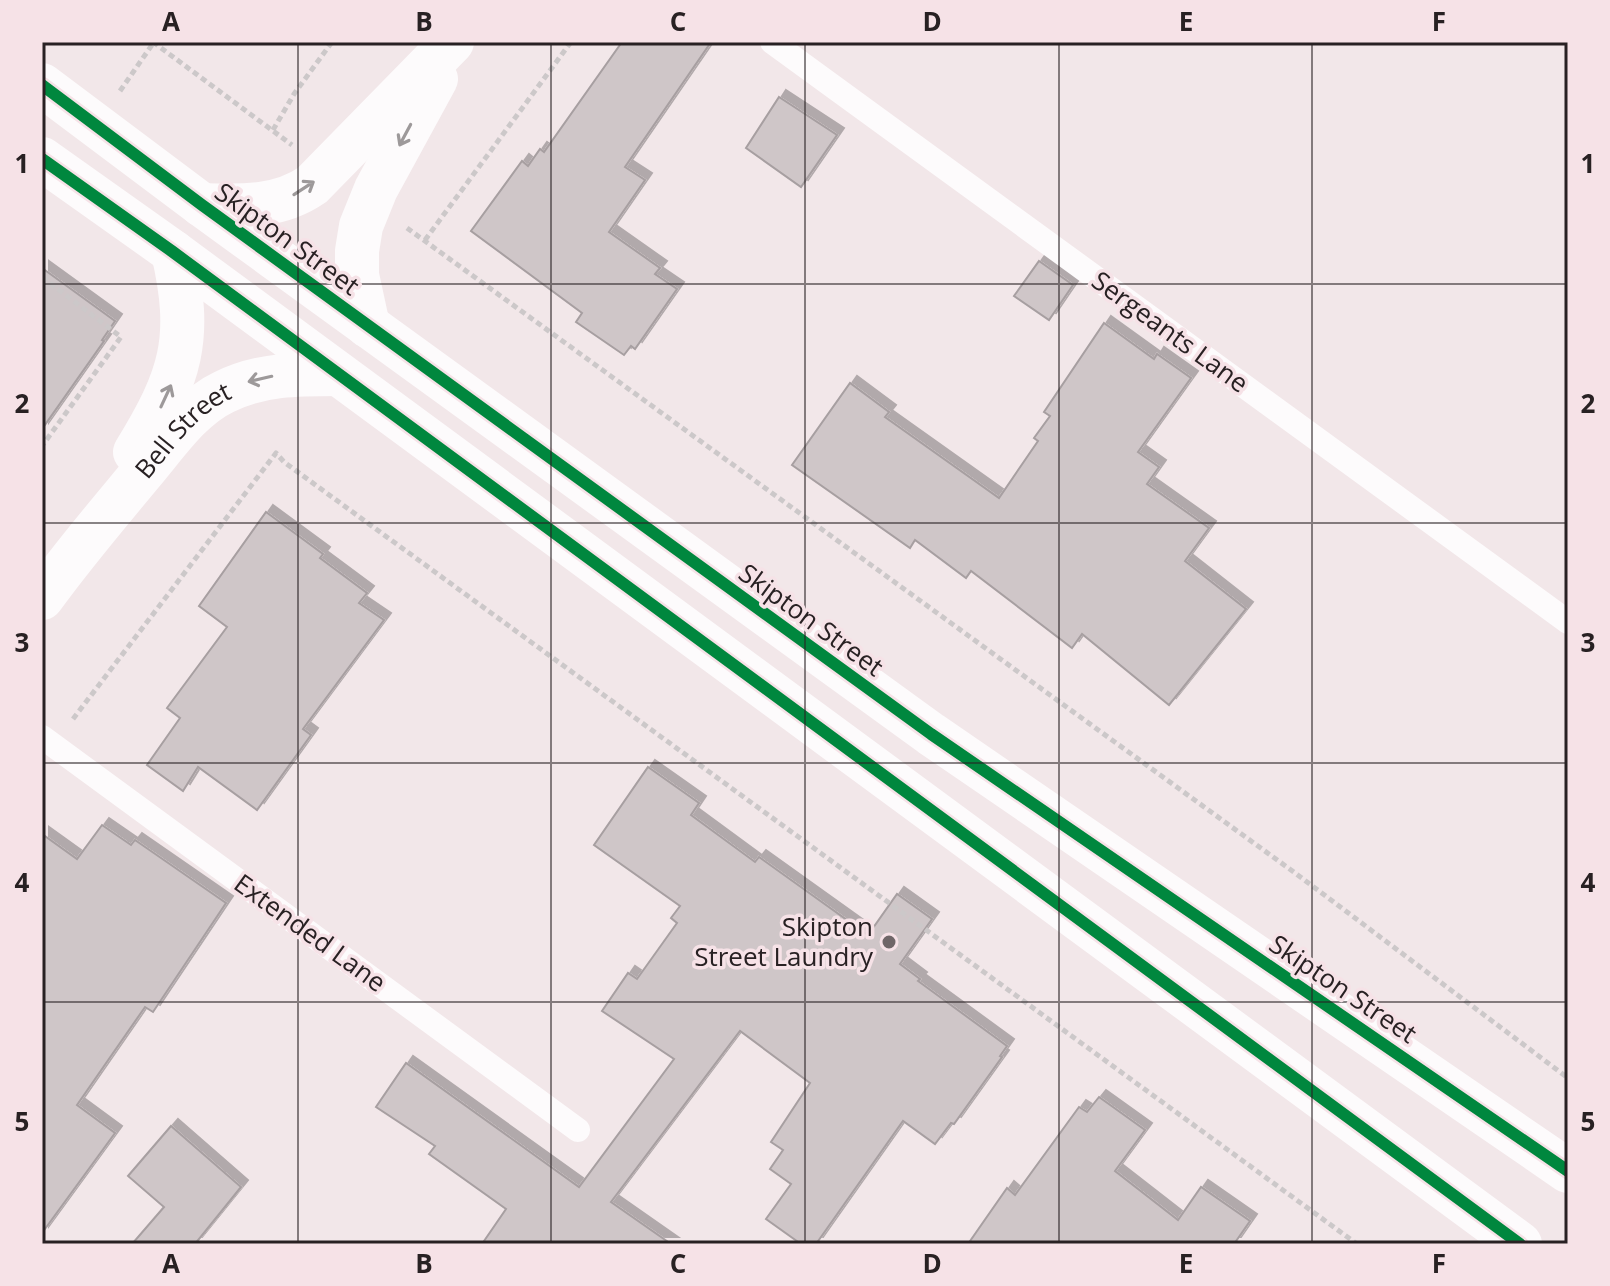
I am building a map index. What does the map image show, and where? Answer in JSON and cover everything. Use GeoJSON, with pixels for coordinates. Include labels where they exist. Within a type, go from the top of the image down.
{"type":"FeatureCollection","features":[{"type":"Feature","properties":{"kind":"main road"},"geometry":{"type":"LineString","coordinates":[[202,205],[250,206],[281,200],[302,191],[454,42]]}},
{"type":"Feature","properties":{"kind":"main road"},"geometry":{"type":"LineString","coordinates":[[368,326],[359,291],[357,251],[361,226],[370,201],[454,42]]}},
{"type":"Feature","properties":{"kind":"main road","name":"Skipton Street"},"geometry":{"type":"LineString","coordinates":[[42,85],[202,205],[931,734],[1568,1171]]}},
{"type":"Feature","properties":{"kind":"main road"},"geometry":{"type":"LineString","coordinates":[[42,159],[173,252],[1520,1244]]}},
{"type":"Feature","properties":{"kind":"main road","name":"Bell Street"},"geometry":{"type":"LineString","coordinates":[[70,560],[148,430],[174,379],[182,350],[184,323],[181,285],[173,252]]}},
{"type":"Feature","properties":{"kind":"main road","name":"Bell Street"},"geometry":{"type":"LineString","coordinates":[[42,598],[176,432],[211,399],[262,378],[338,374]]}},
{"type":"Feature","properties":{"kind":"lane","name":"Sergeants Lane"},"geometry":{"type":"LineString","coordinates":[[772,42],[1568,622]]}},
{"type":"Feature","properties":{"kind":"lane","name":"Extended Lane"},"geometry":{"type":"LineString","coordinates":[[48,741],[578,1130]]}},
{"type":"Feature","properties":{"kind":"path"},"geometry":{"type":"LineString","coordinates":[[115,98],[154,42],[326,170]]}},
{"type":"Feature","properties":{"kind":"path"},"geometry":{"type":"LineString","coordinates":[[273,130],[294,94],[332,42]]}},
{"type":"Feature","properties":{"kind":"path"},"geometry":{"type":"LineString","coordinates":[[425,240],[571,42]]}},
{"type":"Feature","properties":{"kind":"path"},"geometry":{"type":"LineString","coordinates":[[370,201],[1291,870],[1568,1078]]}},
{"type":"Feature","properties":{"kind":"path"},"geometry":{"type":"LineString","coordinates":[[42,277],[121,337],[42,446]]}},
{"type":"Feature","properties":{"kind":"path"},"geometry":{"type":"LineString","coordinates":[[48,741],[276,453],[284,462],[1357,1244]]}},
{"type":"Feature","properties":{"kind":"building"},"geometry":{"type":"Polygon","coordinates":[[[622,42],[711,42],[625,167],[645,180],[609,232],[660,268],[655,274],[677,289],[635,349],[631,346],[624,355],[576,322],[582,313],[471,231],[522,161],[528,166],[540,149],[544,152],[622,42]]]}},
{"type":"Feature","properties":{"kind":"building"},"geometry":{"type":"Polygon","coordinates":[[[779,97],[837,135],[801,187],[746,148],[779,97]]]}},
{"type":"Feature","properties":{"kind":"building"},"geometry":{"type":"Polygon","coordinates":[[[1039,261],[1073,285],[1049,320],[1014,296],[1039,261]]]}},
{"type":"Feature","properties":{"kind":"building"},"geometry":{"type":"Polygon","coordinates":[[[42,268],[115,321],[42,429],[42,268]]]}},
{"type":"Feature","properties":{"kind":"building"},"geometry":{"type":"Polygon","coordinates":[[[1104,323],[1154,359],[1157,354],[1191,378],[1138,452],[1159,467],[1147,484],[1209,528],[1185,561],[1246,609],[1169,705],[1082,634],[1072,648],[971,571],[966,578],[915,540],[910,548],[792,465],[850,383],[889,412],[885,417],[999,498],[1038,441],[1034,438],[1050,416],[1044,412],[1104,323]]]}},
{"type":"Feature","properties":{"kind":"building"},"geometry":{"type":"Polygon","coordinates":[[[266,512],[323,554],[320,558],[367,593],[359,603],[384,620],[303,729],[311,735],[257,810],[198,767],[183,791],[147,765],[180,718],[167,708],[227,627],[199,606],[266,512]]]}},
{"type":"Feature","properties":{"kind":"building"},"geometry":{"type":"Polygon","coordinates":[[[648,767],[699,803],[691,815],[755,862],[759,857],[868,935],[897,894],[932,919],[900,964],[920,979],[918,981],[1007,1046],[954,1124],[951,1123],[935,1144],[903,1121],[816,1244],[801,1244],[766,1219],[791,1184],[770,1169],[783,1150],[771,1142],[810,1083],[740,1031],[611,1202],[671,1244],[482,1244],[506,1209],[429,1154],[435,1146],[376,1107],[406,1063],[579,1187],[674,1059],[602,1011],[628,973],[637,979],[677,923],[671,918],[680,906],[594,845],[648,767]]]}},
{"type":"Feature","properties":{"kind":"building"},"geometry":{"type":"Polygon","coordinates":[[[102,825],[131,845],[135,840],[226,903],[153,1012],[145,1007],[77,1105],[115,1133],[42,1233],[42,834],[77,859],[102,825]]]}},
{"type":"Feature","properties":{"kind":"building"},"geometry":{"type":"Polygon","coordinates":[[[1099,1097],[1145,1130],[1115,1171],[1178,1220],[1201,1187],[1250,1221],[1234,1244],[968,1244],[1007,1188],[1015,1195],[1079,1107],[1087,1112],[1099,1097]]]}},
{"type":"Feature","properties":{"kind":"building"},"geometry":{"type":"Polygon","coordinates":[[[171,1126],[241,1187],[195,1244],[132,1244],[164,1207],[128,1176],[171,1126]]]}},
{"type":"Feature","properties":{"kind":"cycle path"},"geometry":{"type":"LineString","coordinates":[[42,85],[202,205],[931,734],[1568,1171]]}},
{"type":"Feature","properties":{"kind":"cycle path"},"geometry":{"type":"LineString","coordinates":[[42,159],[173,252],[1520,1244]]}},
{"type":"Feature","properties":{"kind":"place","name":"Skipton Street Laundry"},"geometry":{"type":"Point","coordinates":[889,942]}}]}
